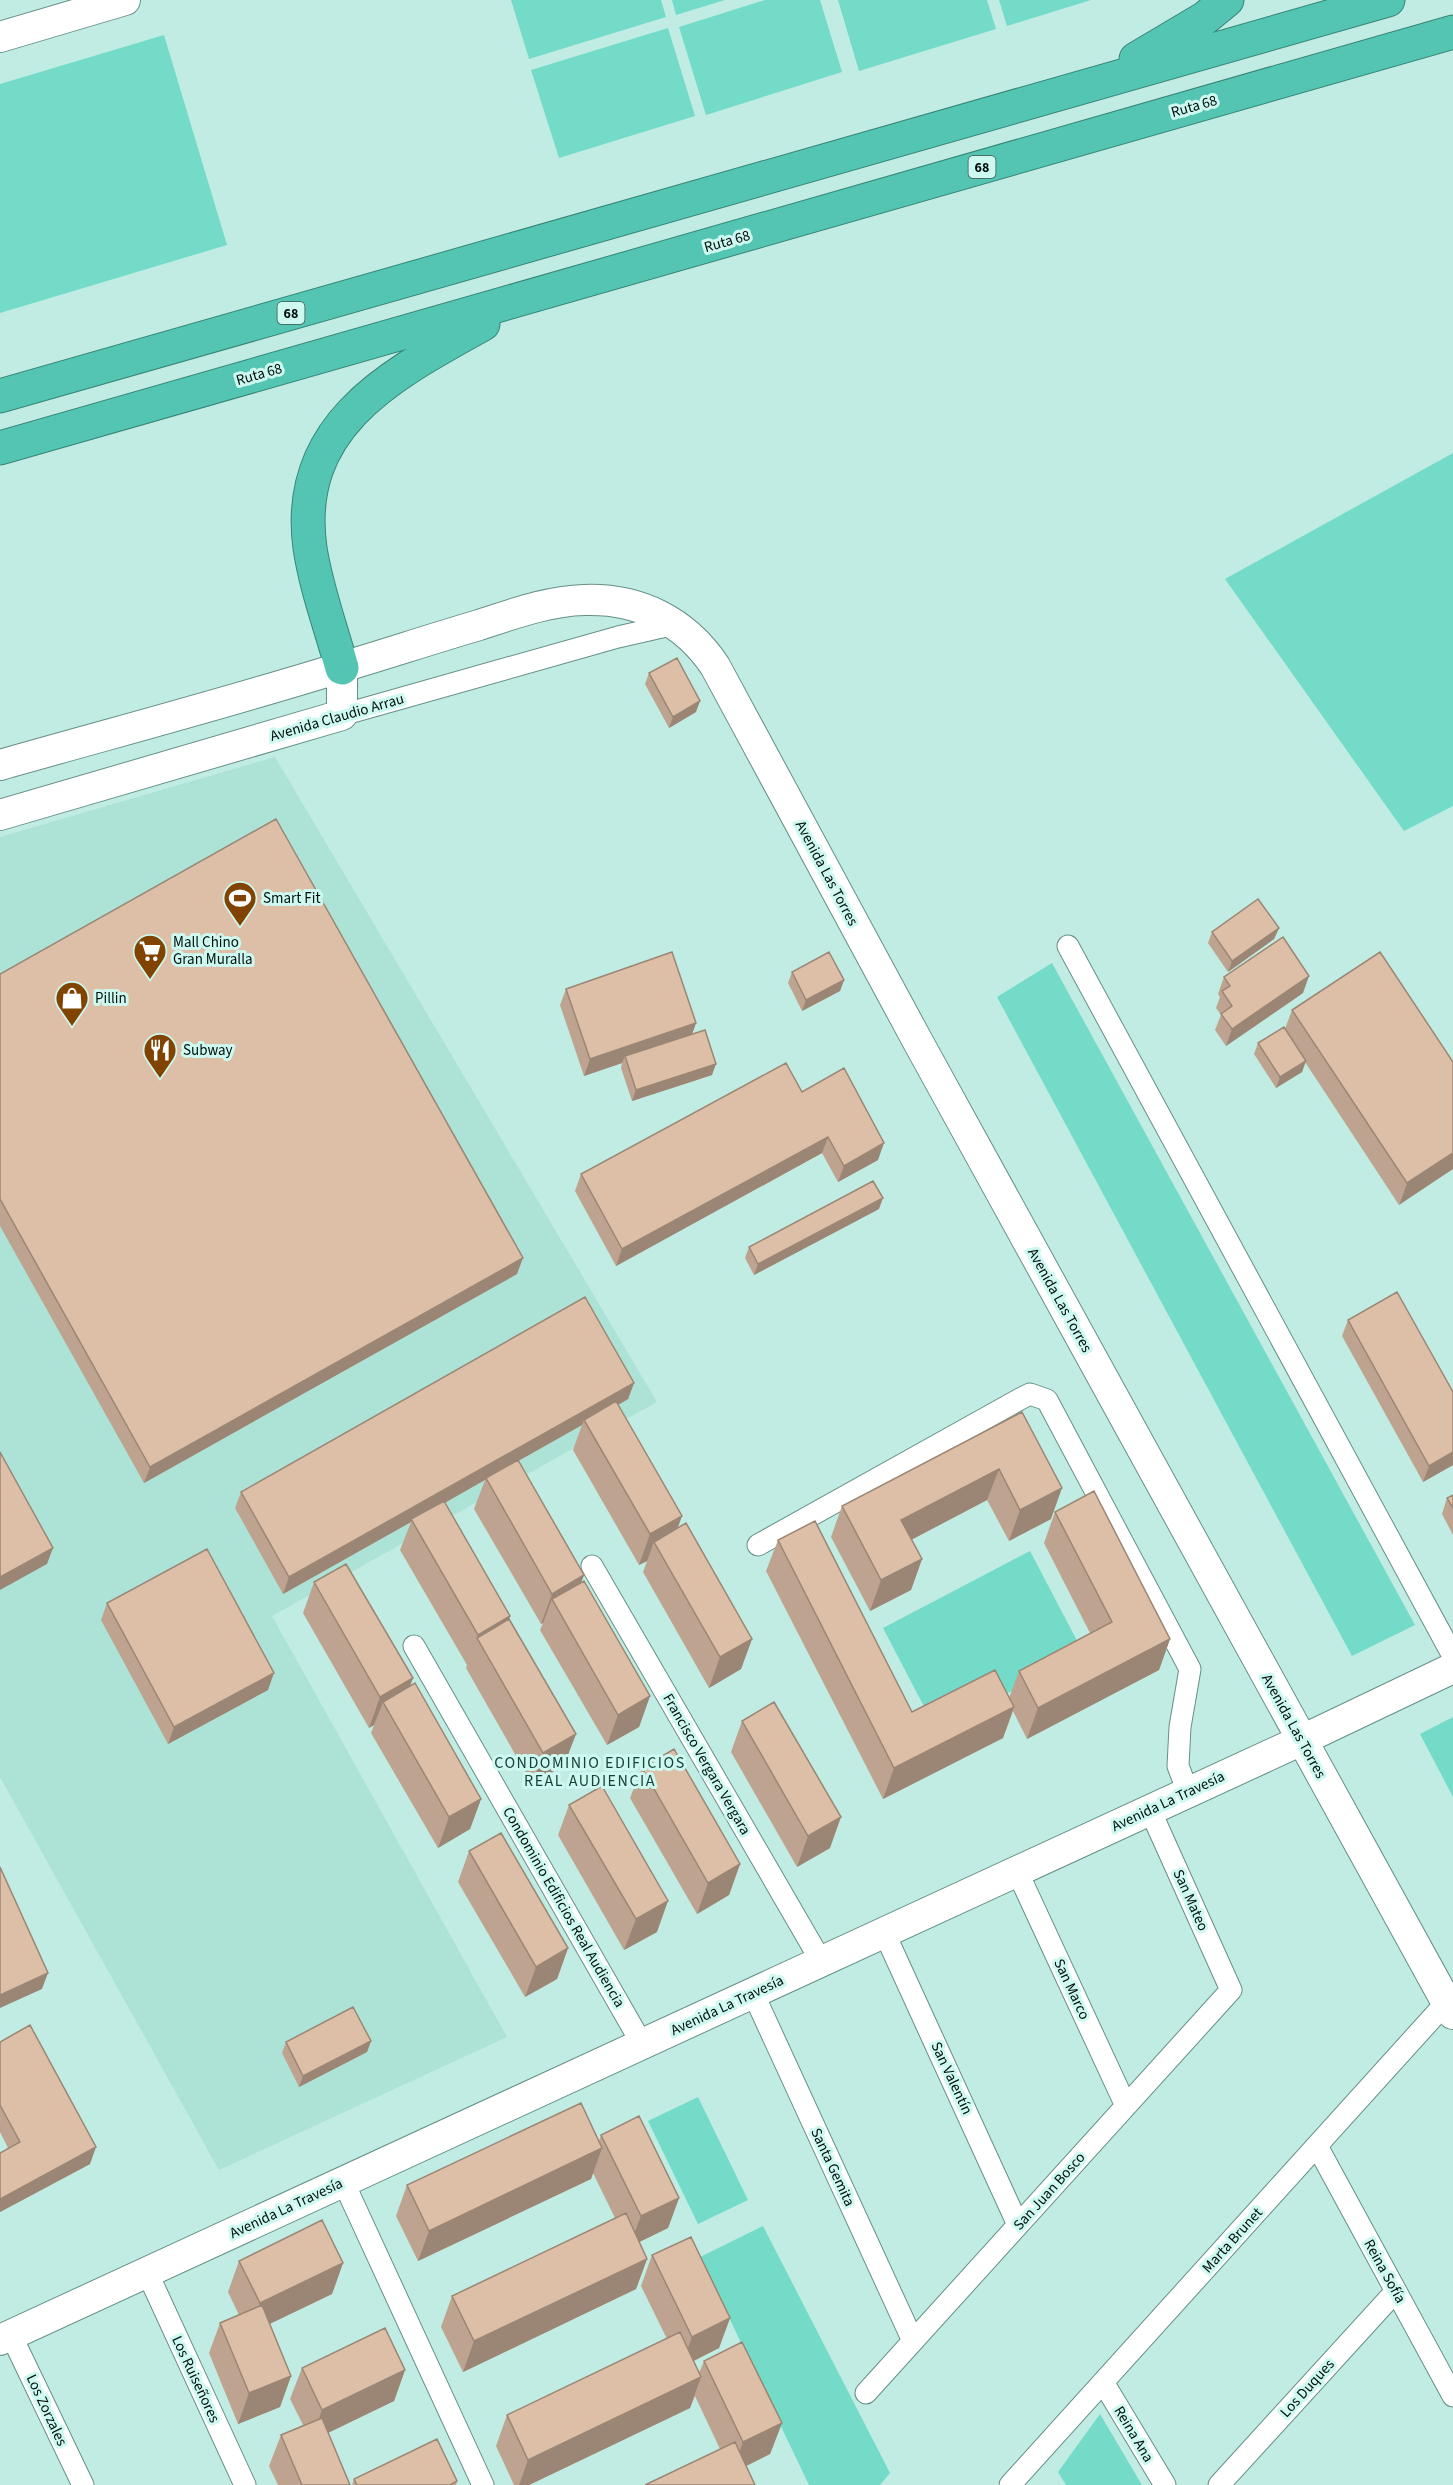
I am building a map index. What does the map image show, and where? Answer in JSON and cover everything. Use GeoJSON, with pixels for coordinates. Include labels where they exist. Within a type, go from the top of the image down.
{"type":"FeatureCollection","features":[{"type":"Feature","properties":{"kind":"highway"},"geometry":{"type":"LineString","coordinates":[[1087,86],[1158,47],[1205,18],[1227,0]]}},
{"type":"Feature","properties":{"kind":"highway","name":"68"},"geometry":{"type":"LineString","coordinates":[[0,396],[1388,0]]}},
{"type":"Feature","properties":{"kind":"highway","name":"Ruta 68"},"geometry":{"type":"LineString","coordinates":[[0,448],[1453,32]]}},
{"type":"Feature","properties":{"kind":"highway"},"geometry":{"type":"LineString","coordinates":[[342,668],[317,579],[309,535],[311,487],[329,442],[355,408],[397,373],[537,295]]}},
{"type":"Feature","properties":{"kind":"street"},"geometry":{"type":"LineString","coordinates":[[0,37],[125,0]]}},
{"type":"Feature","properties":{"kind":"street","name":"Avenida Las Torres"},"geometry":{"type":"LineString","coordinates":[[342,668],[540,606],[585,600],[624,603],[644,608],[675,624],[694,639],[715,666],[917,1040],[1302,1740],[1451,2004]]}},
{"type":"Feature","properties":{"kind":"street","name":"Avenida Claudio Arrau"},"geometry":{"type":"LineString","coordinates":[[0,815],[342,715],[618,637],[675,624]]}},
{"type":"Feature","properties":{"kind":"street"},"geometry":{"type":"LineString","coordinates":[[0,765],[342,668],[342,715]]}},
{"type":"Feature","properties":{"kind":"street"},"geometry":{"type":"LineString","coordinates":[[1068,946],[1453,1656]]}},
{"type":"Feature","properties":{"kind":"street"},"geometry":{"type":"LineString","coordinates":[[758,1545],[1020,1399],[1030,1394],[1047,1400],[1190,1669],[1180,1727],[1178,1766],[1188,1792]]}},
{"type":"Feature","properties":{"kind":"street","name":"Francisco Vergara Vergara"},"geometry":{"type":"LineString","coordinates":[[592,1566],[821,1961]]}},
{"type":"Feature","properties":{"kind":"street","name":"Condominio Edificios Real Audiencia"},"geometry":{"type":"LineString","coordinates":[[414,1646],[642,2044]]}},
{"type":"Feature","properties":{"kind":"street","name":"Avenida La Travesía"},"geometry":{"type":"LineString","coordinates":[[6,2337],[1302,1740],[1453,1668]]}},
{"type":"Feature","properties":{"kind":"street","name":"San Mateo"},"geometry":{"type":"LineString","coordinates":[[1150,1810],[1231,1990]]}},
{"type":"Feature","properties":{"kind":"street","name":"San Marco"},"geometry":{"type":"LineString","coordinates":[[1017,1871],[1126,2106]]}},
{"type":"Feature","properties":{"kind":"street","name":"San Valentín"},"geometry":{"type":"LineString","coordinates":[[884,1932],[1018,2225]]}},
{"type":"Feature","properties":{"kind":"street","name":"San Juan Bosco"},"geometry":{"type":"LineString","coordinates":[[866,2393],[1231,1990]]}},
{"type":"Feature","properties":{"kind":"street","name":"Santa Gemita"},"geometry":{"type":"LineString","coordinates":[[753,1993],[913,2341]]}},
{"type":"Feature","properties":{"kind":"street","name":"Marta Brunet"},"geometry":{"type":"LineString","coordinates":[[1010,2485],[1317,2146],[1451,2004]]}},
{"type":"Feature","properties":{"kind":"street","name":"Reina Sofía"},"geometry":{"type":"LineString","coordinates":[[1317,2146],[1453,2396]]}},
{"type":"Feature","properties":{"kind":"street"},"geometry":{"type":"LineString","coordinates":[[343,2181],[483,2485]]}},
{"type":"Feature","properties":{"kind":"street","name":"Los Ruiseñores"},"geometry":{"type":"LineString","coordinates":[[147,2272],[244,2485]]}},
{"type":"Feature","properties":{"kind":"street","name":"Los Duques"},"geometry":{"type":"LineString","coordinates":[[1219,2485],[1396,2291]]}},
{"type":"Feature","properties":{"kind":"street","name":"Los Zorzales"},"geometry":{"type":"LineString","coordinates":[[6,2337],[83,2485]]}},
{"type":"Feature","properties":{"kind":"street","name":"Reina Ana"},"geometry":{"type":"LineString","coordinates":[[1103,2382],[1165,2485]]}},
{"type":"Feature","properties":{"kind":"shaded area"},"geometry":{"type":"Polygon","coordinates":[[[275,757],[657,1402],[272,1616],[507,2037],[219,2170],[0,1777],[0,837],[275,757]]]}},
{"type":"Feature","properties":{"kind":"green space"},"geometry":{"type":"Polygon","coordinates":[[[511,0],[661,0],[666,17],[529,59],[511,0]]]}},
{"type":"Feature","properties":{"kind":"green space"},"geometry":{"type":"Polygon","coordinates":[[[672,0],[725,0],[676,15],[672,0]]]}},
{"type":"Feature","properties":{"kind":"green space"},"geometry":{"type":"Polygon","coordinates":[[[765,0],[820,0],[842,72],[706,115],[679,27],[765,0]]]}},
{"type":"Feature","properties":{"kind":"green space"},"geometry":{"type":"Polygon","coordinates":[[[838,0],[987,0],[996,29],[859,71],[838,0]]]}},
{"type":"Feature","properties":{"kind":"green space"},"geometry":{"type":"Polygon","coordinates":[[[999,0],[1091,0],[1007,26],[999,0]]]}},
{"type":"Feature","properties":{"kind":"green space"},"geometry":{"type":"Polygon","coordinates":[[[668,28],[695,116],[559,158],[531,70],[668,28]]]}},
{"type":"Feature","properties":{"kind":"green space"},"geometry":{"type":"Polygon","coordinates":[[[164,35],[227,245],[0,313],[0,84],[164,35]]]}},
{"type":"Feature","properties":{"kind":"green space"},"geometry":{"type":"Polygon","coordinates":[[[1453,453],[1453,806],[1404,831],[1225,579],[1453,453]]]}},
{"type":"Feature","properties":{"kind":"green space"},"geometry":{"type":"Polygon","coordinates":[[[1052,963],[1415,1625],[1352,1656],[997,997],[1052,963]]]}},
{"type":"Feature","properties":{"kind":"green space"},"geometry":{"type":"Polygon","coordinates":[[[1030,1551],[1084,1654],[994,1700],[930,1718],[883,1628],[1030,1551]]]}},
{"type":"Feature","properties":{"kind":"green space"},"geometry":{"type":"Polygon","coordinates":[[[1453,1717],[1453,1797],[1420,1734],[1453,1717]]]}},
{"type":"Feature","properties":{"kind":"green space"},"geometry":{"type":"Polygon","coordinates":[[[698,2097],[748,2200],[698,2224],[648,2121],[698,2097]]]}},
{"type":"Feature","properties":{"kind":"green space"},"geometry":{"type":"Polygon","coordinates":[[[763,2226],[890,2473],[880,2485],[809,2485],[700,2257],[763,2226]]]}},
{"type":"Feature","properties":{"kind":"green space"},"geometry":{"type":"Polygon","coordinates":[[[1100,2414],[1142,2485],[1066,2485],[1058,2472],[1100,2414]]]}},
{"type":"Feature","properties":{"kind":"building"},"geometry":{"type":"Polygon","coordinates":[[[677,658],[700,701],[673,717],[649,673],[677,658]]]}},
{"type":"Feature","properties":{"kind":"building"},"geometry":{"type":"Polygon","coordinates":[[[276,819],[523,1258],[150,1467],[0,1199],[0,974],[276,819]]]}},
{"type":"Feature","properties":{"kind":"building"},"geometry":{"type":"Polygon","coordinates":[[[1258,899],[1279,928],[1232,961],[1212,932],[1258,899]]]}},
{"type":"Feature","properties":{"kind":"building"},"geometry":{"type":"Polygon","coordinates":[[[1283,937],[1309,976],[1232,1029],[1221,1014],[1232,1006],[1222,991],[1230,986],[1224,977],[1283,937]]]}},
{"type":"Feature","properties":{"kind":"building"},"geometry":{"type":"Polygon","coordinates":[[[672,952],[696,1023],[590,1059],[566,989],[672,952]]]}},
{"type":"Feature","properties":{"kind":"building"},"geometry":{"type":"Polygon","coordinates":[[[829,952],[844,980],[806,1000],[792,972],[829,952]]]}},
{"type":"Feature","properties":{"kind":"building"},"geometry":{"type":"Polygon","coordinates":[[[1380,952],[1453,1062],[1453,1153],[1407,1183],[1292,1010],[1380,952]]]}},
{"type":"Feature","properties":{"kind":"building"},"geometry":{"type":"Polygon","coordinates":[[[1284,1027],[1306,1061],[1280,1077],[1258,1043],[1284,1027]]]}},
{"type":"Feature","properties":{"kind":"building"},"geometry":{"type":"Polygon","coordinates":[[[705,1030],[716,1064],[636,1090],[625,1056],[705,1030]]]}},
{"type":"Feature","properties":{"kind":"building"},"geometry":{"type":"Polygon","coordinates":[[[786,1063],[802,1092],[844,1068],[884,1143],[844,1166],[828,1137],[622,1249],[581,1174],[786,1063]]]}},
{"type":"Feature","properties":{"kind":"building"},"geometry":{"type":"Polygon","coordinates":[[[873,1181],[883,1198],[758,1264],[749,1247],[873,1181]]]}},
{"type":"Feature","properties":{"kind":"building"},"geometry":{"type":"Polygon","coordinates":[[[1397,1292],[1453,1392],[1453,1452],[1429,1466],[1348,1320],[1397,1292]]]}},
{"type":"Feature","properties":{"kind":"building"},"geometry":{"type":"Polygon","coordinates":[[[585,1297],[634,1383],[289,1577],[241,1492],[585,1297]]]}},
{"type":"Feature","properties":{"kind":"building"},"geometry":{"type":"Polygon","coordinates":[[[616,1401],[682,1516],[650,1534],[584,1420],[616,1401]]]}},
{"type":"Feature","properties":{"kind":"building"},"geometry":{"type":"Polygon","coordinates":[[[1022,1412],[1062,1488],[1020,1510],[999,1469],[901,1520],[922,1559],[881,1580],[842,1506],[1022,1412]]]}},
{"type":"Feature","properties":{"kind":"building"},"geometry":{"type":"Polygon","coordinates":[[[0,1452],[53,1548],[0,1577],[0,1452]]]}},
{"type":"Feature","properties":{"kind":"building"},"geometry":{"type":"Polygon","coordinates":[[[518,1460],[584,1575],[552,1594],[486,1478],[518,1460]]]}},
{"type":"Feature","properties":{"kind":"building"},"geometry":{"type":"Polygon","coordinates":[[[1094,1491],[1170,1639],[1038,1708],[1019,1671],[1112,1622],[1055,1512],[1094,1491]]]}},
{"type":"Feature","properties":{"kind":"building"},"geometry":{"type":"Polygon","coordinates":[[[1453,1495],[1453,1508],[1447,1498],[1453,1495]]]}},
{"type":"Feature","properties":{"kind":"building"},"geometry":{"type":"Polygon","coordinates":[[[444,1501],[510,1616],[478,1635],[411,1519],[444,1501]]]}},
{"type":"Feature","properties":{"kind":"building"},"geometry":{"type":"Polygon","coordinates":[[[815,1521],[912,1712],[995,1670],[1014,1707],[894,1768],[778,1540],[815,1521]]]}},
{"type":"Feature","properties":{"kind":"building"},"geometry":{"type":"Polygon","coordinates":[[[686,1523],[752,1639],[720,1657],[654,1542],[686,1523]]]}},
{"type":"Feature","properties":{"kind":"building"},"geometry":{"type":"Polygon","coordinates":[[[207,1549],[274,1673],[174,1727],[107,1603],[207,1549]]]}},
{"type":"Feature","properties":{"kind":"building"},"geometry":{"type":"Polygon","coordinates":[[[346,1564],[413,1678],[380,1697],[314,1582],[346,1564]]]}},
{"type":"Feature","properties":{"kind":"building"},"geometry":{"type":"Polygon","coordinates":[[[584,1581],[650,1696],[618,1715],[552,1599],[584,1581]]]}},
{"type":"Feature","properties":{"kind":"building"},"geometry":{"type":"Polygon","coordinates":[[[509,1619],[576,1734],[543,1753],[477,1638],[509,1619]]]}},
{"type":"Feature","properties":{"kind":"building"},"geometry":{"type":"Polygon","coordinates":[[[415,1683],[481,1799],[449,1817],[383,1702],[415,1683]]]}},
{"type":"Feature","properties":{"kind":"building"},"geometry":{"type":"Polygon","coordinates":[[[774,1702],[841,1817],[808,1836],[742,1721],[774,1702]]]}},
{"type":"Feature","properties":{"kind":"building"},"geometry":{"type":"Polygon","coordinates":[[[674,1749],[740,1864],[708,1883],[642,1768],[674,1749]]]}},
{"type":"Feature","properties":{"kind":"building"},"geometry":{"type":"Polygon","coordinates":[[[602,1786],[668,1901],[636,1919],[569,1805],[602,1786]]]}},
{"type":"Feature","properties":{"kind":"building"},"geometry":{"type":"Polygon","coordinates":[[[501,1833],[568,1948],[536,1967],[469,1851],[501,1833]]]}},
{"type":"Feature","properties":{"kind":"building"},"geometry":{"type":"Polygon","coordinates":[[[0,1867],[48,1973],[0,1995],[0,1867]]]}},
{"type":"Feature","properties":{"kind":"building"},"geometry":{"type":"Polygon","coordinates":[[[353,2007],[371,2041],[303,2076],[286,2042],[353,2007]]]}},
{"type":"Feature","properties":{"kind":"building"},"geometry":{"type":"Polygon","coordinates":[[[30,2025],[96,2147],[0,2199],[0,2153],[20,2142],[0,2105],[0,2042],[30,2025]]]}},
{"type":"Feature","properties":{"kind":"building"},"geometry":{"type":"Polygon","coordinates":[[[581,2103],[602,2148],[429,2231],[407,2185],[581,2103]]]}},
{"type":"Feature","properties":{"kind":"building"},"geometry":{"type":"Polygon","coordinates":[[[639,2116],[679,2198],[641,2216],[601,2135],[639,2116]]]}},
{"type":"Feature","properties":{"kind":"building"},"geometry":{"type":"Polygon","coordinates":[[[626,2213],[647,2259],[474,2341],[452,2296],[626,2213]]]}},
{"type":"Feature","properties":{"kind":"building"},"geometry":{"type":"Polygon","coordinates":[[[322,2220],[343,2263],[260,2303],[239,2261],[322,2220]]]}},
{"type":"Feature","properties":{"kind":"building"},"geometry":{"type":"Polygon","coordinates":[[[691,2237],[730,2318],[692,2337],[652,2255],[691,2237]]]}},
{"type":"Feature","properties":{"kind":"building"},"geometry":{"type":"Polygon","coordinates":[[[262,2305],[291,2376],[249,2393],[220,2323],[262,2305]]]}},
{"type":"Feature","properties":{"kind":"building"},"geometry":{"type":"Polygon","coordinates":[[[385,2328],[405,2370],[322,2410],[302,2368],[385,2328]]]}},
{"type":"Feature","properties":{"kind":"building"},"geometry":{"type":"Polygon","coordinates":[[[680,2332],[701,2377],[528,2460],[507,2415],[680,2332]]]}},
{"type":"Feature","properties":{"kind":"building"},"geometry":{"type":"Polygon","coordinates":[[[742,2342],[782,2423],[743,2442],[704,2361],[742,2342]]]}},
{"type":"Feature","properties":{"kind":"building"},"geometry":{"type":"Polygon","coordinates":[[[322,2418],[350,2485],[302,2485],[281,2435],[322,2418]]]}},
{"type":"Feature","properties":{"kind":"building"},"geometry":{"type":"Polygon","coordinates":[[[437,2439],[457,2481],[450,2485],[357,2485],[354,2479],[437,2439]]]}},
{"type":"Feature","properties":{"kind":"building"},"geometry":{"type":"Polygon","coordinates":[[[735,2442],[755,2485],[645,2485],[735,2442]]]}},
{"type":"Feature","properties":{"kind":"place","name":"Smart Fit"},"geometry":{"type":"Point","coordinates":[240,927]}},
{"type":"Feature","properties":{"kind":"place","name":"Mall Chino Gran Muralla"},"geometry":{"type":"Point","coordinates":[150,980]}},
{"type":"Feature","properties":{"kind":"place","name":"Pillin"},"geometry":{"type":"Point","coordinates":[72,1027]}},
{"type":"Feature","properties":{"kind":"place","name":"Subway"},"geometry":{"type":"Point","coordinates":[160,1079]}},
{"type":"Feature","properties":{"kind":"district","name":"CONDOMINIO EDIFICIOS REAL AUDIENCIA"},"geometry":{"type":"Point","coordinates":[590,1771]}}]}
